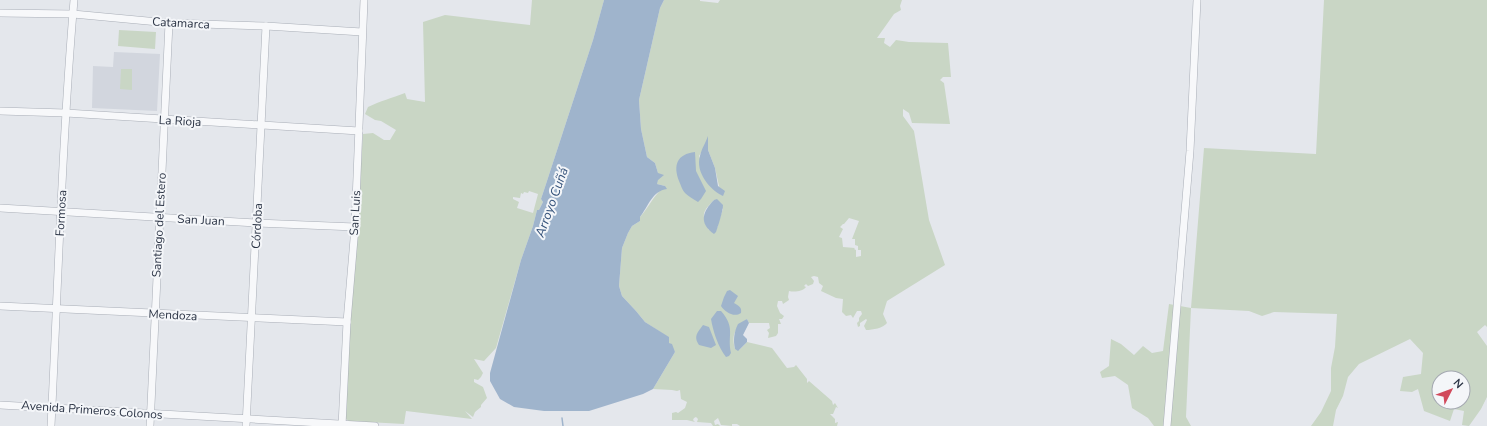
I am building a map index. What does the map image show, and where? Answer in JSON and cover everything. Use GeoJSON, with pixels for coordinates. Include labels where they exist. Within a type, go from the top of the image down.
{"type":"FeatureCollection","features":[{"type":"Feature","properties":{"kind":"street","name":"Formosa"},"geometry":{"type":"LineString","coordinates":[[51,426],[60,212],[74,0]]}},
{"type":"Feature","properties":{"kind":"street","name":"San Luis"},"geometry":{"type":"LineString","coordinates":[[342,425],[347,322],[355,227],[364,0]]}},
{"type":"Feature","properties":{"kind":"street"},"geometry":{"type":"LineString","coordinates":[[1167,426],[1190,151],[1198,0]]}},
{"type":"Feature","properties":{"kind":"street","name":"Catamarca"},"geometry":{"type":"LineString","coordinates":[[0,13],[73,14],[169,23],[266,26],[362,32]]}},
{"type":"Feature","properties":{"kind":"street","name":"Santiago del Estero"},"geometry":{"type":"LineString","coordinates":[[150,426],[154,314],[169,23]]}},
{"type":"Feature","properties":{"kind":"street","name":"Córdoba"},"geometry":{"type":"LineString","coordinates":[[246,422],[266,26]]}},
{"type":"Feature","properties":{"kind":"street","name":"La Rioja"},"geometry":{"type":"LineString","coordinates":[[0,111],[66,113],[359,131]]}},
{"type":"Feature","properties":{"kind":"street","name":"San Juan"},"geometry":{"type":"LineString","coordinates":[[0,208],[160,218],[355,227]]}},
{"type":"Feature","properties":{"kind":"street","name":"Mendoza"},"geometry":{"type":"LineString","coordinates":[[0,306],[347,322]]}},
{"type":"Feature","properties":{"kind":"street","name":"Avenida Primeros Colonos"},"geometry":{"type":"LineString","coordinates":[[0,405],[52,407],[246,422],[375,426]]}},
{"type":"Feature","properties":{"kind":"shaded area"},"geometry":{"type":"Polygon","coordinates":[[[114,52],[160,54],[157,111],[92,108],[93,66],[113,67],[114,52]]]}},
{"type":"Feature","properties":{"kind":"green space"},"geometry":{"type":"Polygon","coordinates":[[[532,0],[604,0],[593,40],[541,199],[543,202],[539,210],[537,210],[521,260],[496,348],[484,361],[474,359],[483,373],[478,380],[474,379],[474,382],[483,387],[487,398],[481,407],[475,412],[473,417],[465,411],[472,419],[406,411],[404,424],[349,421],[344,418],[363,134],[373,133],[384,140],[390,140],[396,130],[365,114],[368,107],[405,93],[407,99],[425,102],[423,22],[445,15],[530,25],[532,0]],[[529,191],[528,193],[524,192],[523,194],[521,193],[520,198],[513,197],[513,199],[519,202],[517,208],[533,213],[538,194],[529,191]]]}},
{"type":"Feature","properties":{"kind":"green space"},"geometry":{"type":"Polygon","coordinates":[[[664,0],[700,0],[718,3],[720,0],[902,0],[900,6],[901,10],[894,14],[877,38],[885,38],[884,43],[890,47],[896,40],[909,42],[948,43],[951,77],[943,77],[940,80],[944,83],[950,124],[912,123],[909,113],[903,109],[903,116],[914,131],[929,220],[945,265],[887,301],[883,314],[887,323],[872,330],[866,330],[864,326],[867,320],[866,319],[860,323],[860,326],[858,327],[857,323],[862,314],[861,311],[857,311],[853,318],[851,315],[846,316],[842,312],[843,299],[836,298],[821,291],[823,286],[819,283],[818,277],[814,276],[811,277],[814,281],[813,284],[808,286],[806,284],[804,286],[806,287],[800,291],[789,291],[789,300],[783,304],[782,301],[778,301],[777,306],[780,313],[784,316],[782,319],[779,319],[781,324],[778,324],[778,333],[776,336],[768,338],[769,333],[767,330],[770,328],[769,323],[749,323],[747,319],[735,332],[735,349],[739,350],[747,342],[772,348],[787,368],[794,367],[796,365],[807,379],[807,383],[809,381],[832,401],[833,405],[835,403],[838,408],[836,407],[833,414],[830,414],[835,419],[835,423],[838,422],[837,426],[740,426],[737,424],[732,424],[732,426],[721,425],[718,418],[714,421],[715,425],[718,424],[720,426],[713,426],[711,423],[697,422],[698,419],[696,417],[693,420],[695,422],[687,420],[672,420],[672,413],[678,413],[685,408],[687,402],[681,399],[680,390],[653,389],[675,352],[669,343],[668,337],[645,322],[622,296],[619,286],[622,248],[628,233],[632,226],[640,221],[640,217],[657,194],[665,186],[657,184],[658,173],[655,163],[647,157],[641,129],[639,100],[660,8],[664,0]],[[708,145],[699,156],[714,189],[721,195],[715,168],[708,150],[708,145]],[[714,200],[704,214],[709,230],[718,227],[723,209],[714,200]],[[849,218],[840,227],[843,229],[839,237],[842,238],[843,247],[855,248],[856,257],[861,256],[861,250],[858,250],[858,246],[855,245],[855,239],[852,239],[859,221],[849,218]]]}},
{"type":"Feature","properties":{"kind":"green space"},"geometry":{"type":"Polygon","coordinates":[[[1324,0],[1487,0],[1487,327],[1485,325],[1477,332],[1487,346],[1487,397],[1481,409],[1469,426],[1462,425],[1464,411],[1459,410],[1471,410],[1471,370],[1431,370],[1431,410],[1454,410],[1450,421],[1424,411],[1418,389],[1412,392],[1400,391],[1403,377],[1421,374],[1423,353],[1410,339],[1359,364],[1348,377],[1343,396],[1336,410],[1333,426],[1311,426],[1321,412],[1331,391],[1331,368],[1335,347],[1337,314],[1274,312],[1262,316],[1249,311],[1191,308],[1204,148],[1316,154],[1324,0]]]}},
{"type":"Feature","properties":{"kind":"green space"},"geometry":{"type":"Polygon","coordinates":[[[119,30],[156,32],[155,49],[118,46],[119,30]]]}},
{"type":"Feature","properties":{"kind":"green space"},"geometry":{"type":"Polygon","coordinates":[[[121,69],[132,69],[132,90],[120,89],[121,69]]]}},
{"type":"Feature","properties":{"kind":"green space"},"geometry":{"type":"Polygon","coordinates":[[[1169,304],[1191,308],[1186,417],[1191,426],[1154,426],[1148,418],[1132,408],[1128,385],[1115,376],[1102,378],[1100,372],[1109,366],[1111,339],[1121,344],[1134,355],[1143,346],[1152,353],[1163,351],[1169,304]]]}},
{"type":"Feature","properties":{"kind":"water"},"geometry":{"type":"Polygon","coordinates":[[[604,0],[664,0],[660,8],[639,100],[641,129],[647,157],[655,163],[658,173],[664,175],[658,180],[657,184],[665,186],[667,189],[662,190],[654,196],[640,217],[640,221],[632,226],[628,233],[622,248],[619,286],[622,296],[645,322],[669,337],[669,343],[672,344],[675,352],[653,389],[643,394],[589,411],[544,411],[514,407],[500,399],[490,381],[490,373],[521,260],[537,210],[539,210],[543,202],[541,199],[593,40],[604,0]]]}},
{"type":"Feature","properties":{"kind":"water"},"geometry":{"type":"Polygon","coordinates":[[[708,136],[708,150],[715,168],[718,186],[725,191],[723,196],[709,185],[700,168],[699,162],[701,154],[708,136]]]}},
{"type":"Feature","properties":{"kind":"water"},"geometry":{"type":"Polygon","coordinates":[[[695,152],[696,171],[706,191],[698,202],[684,192],[676,170],[680,158],[689,153],[695,152]]]}},
{"type":"Feature","properties":{"kind":"water"},"geometry":{"type":"Polygon","coordinates":[[[717,199],[723,205],[723,208],[716,232],[714,234],[706,226],[704,217],[707,208],[714,200],[717,199]]]}},
{"type":"Feature","properties":{"kind":"water"},"geometry":{"type":"Polygon","coordinates":[[[730,290],[738,296],[734,303],[741,308],[741,313],[735,315],[730,314],[721,306],[727,291],[730,290]]]}},
{"type":"Feature","properties":{"kind":"water"},"geometry":{"type":"Polygon","coordinates":[[[717,311],[721,311],[726,317],[730,327],[731,353],[726,357],[718,344],[711,319],[717,311]]]}},
{"type":"Feature","properties":{"kind":"water"},"geometry":{"type":"Polygon","coordinates":[[[747,319],[749,323],[743,335],[747,339],[747,342],[738,351],[734,346],[736,330],[738,324],[747,319]]]}},
{"type":"Feature","properties":{"kind":"water"},"geometry":{"type":"Polygon","coordinates":[[[703,325],[709,327],[716,345],[711,348],[699,345],[697,342],[697,334],[703,325]]]}},
{"type":"Feature","properties":{"kind":"waterway","name":"Arroyo Cuñá"},"geometry":{"type":"LineString","coordinates":[[562,418],[563,426]]}}]}
